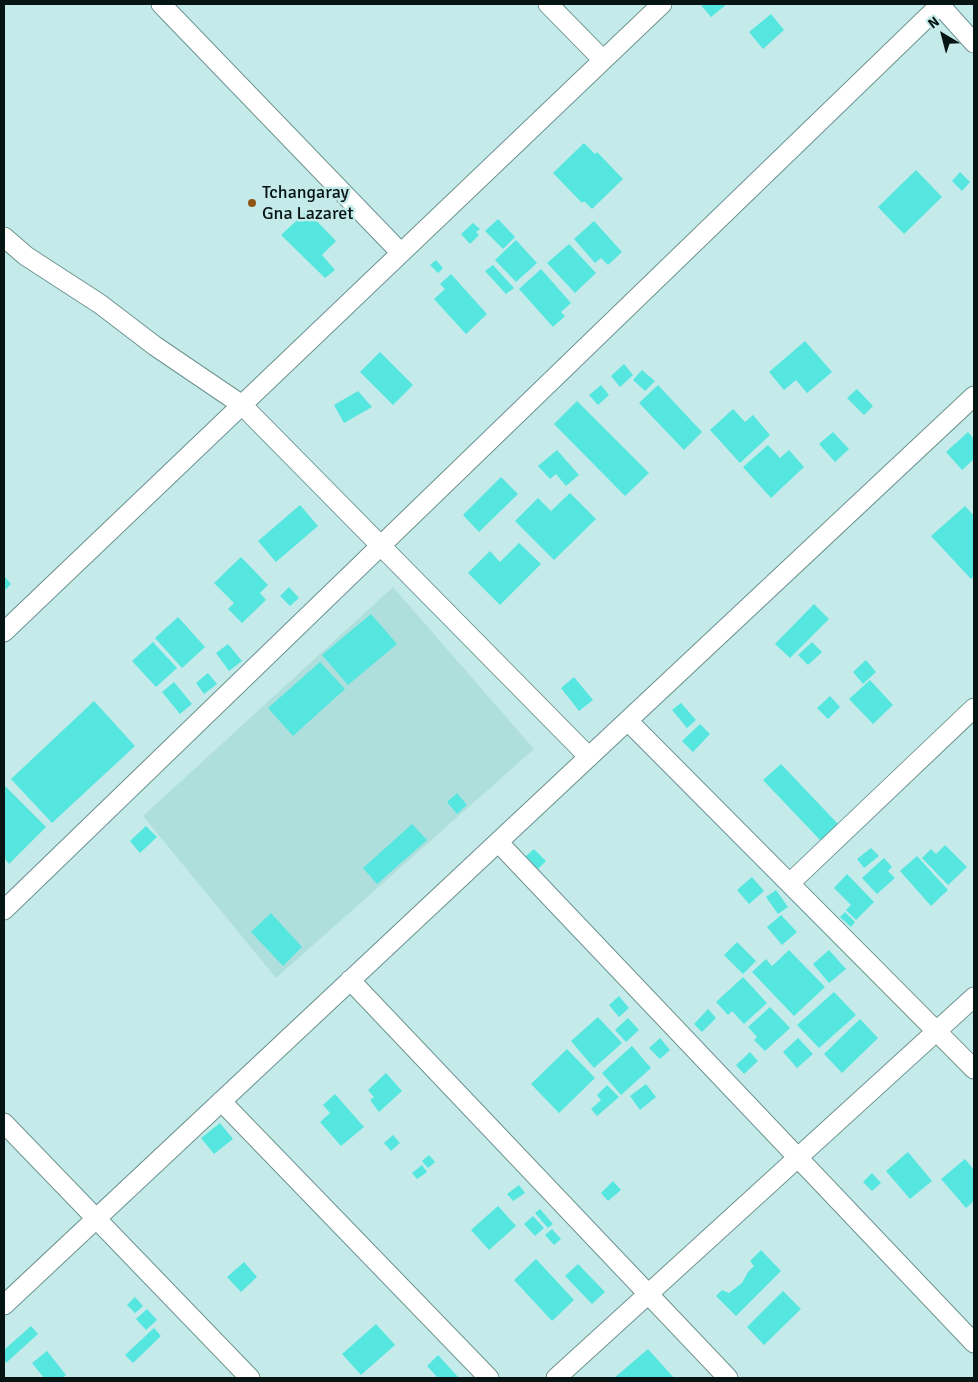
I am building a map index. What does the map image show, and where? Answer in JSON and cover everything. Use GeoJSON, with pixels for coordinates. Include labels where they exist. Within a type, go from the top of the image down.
{"type":"FeatureCollection","features":[{"type":"Feature","properties":{"kind":"street"},"geometry":{"type":"LineString","coordinates":[[161,4],[401,253]]}},
{"type":"Feature","properties":{"kind":"street"},"geometry":{"type":"LineString","coordinates":[[548,4],[603,60]]}},
{"type":"Feature","properties":{"kind":"street"},"geometry":{"type":"LineString","coordinates":[[4,632],[662,4]]}},
{"type":"Feature","properties":{"kind":"street"},"geometry":{"type":"LineString","coordinates":[[4,910],[940,4],[974,43]]}},
{"type":"Feature","properties":{"kind":"street"},"geometry":{"type":"LineString","coordinates":[[4,237],[26,256],[100,304],[155,346],[242,405],[589,757]]}},
{"type":"Feature","properties":{"kind":"street"},"geometry":{"type":"LineString","coordinates":[[4,1305],[974,396]]}},
{"type":"Feature","properties":{"kind":"street"},"geometry":{"type":"LineString","coordinates":[[790,883],[974,708]]}},
{"type":"Feature","properties":{"kind":"street"},"geometry":{"type":"LineString","coordinates":[[628,720],[974,1069]]}},
{"type":"Feature","properties":{"kind":"street"},"geometry":{"type":"LineString","coordinates":[[498,842],[974,1342]]}},
{"type":"Feature","properties":{"kind":"street"},"geometry":{"type":"LineString","coordinates":[[350,980],[728,1378]]}},
{"type":"Feature","properties":{"kind":"street"},"geometry":{"type":"LineString","coordinates":[[556,1378],[974,998]]}},
{"type":"Feature","properties":{"kind":"street"},"geometry":{"type":"LineString","coordinates":[[221,1101],[489,1378]]}},
{"type":"Feature","properties":{"kind":"street"},"geometry":{"type":"LineString","coordinates":[[4,1123],[250,1378]]}},
{"type":"Feature","properties":{"kind":"shaded area"},"geometry":{"type":"Polygon","coordinates":[[[393,587],[534,749],[276,978],[143,816],[393,587]]]}},
{"type":"Feature","properties":{"kind":"building"},"geometry":{"type":"Polygon","coordinates":[[[702,4],[727,4],[711,17],[702,4]]]}},
{"type":"Feature","properties":{"kind":"building"},"geometry":{"type":"Polygon","coordinates":[[[771,14],[784,30],[763,49],[749,32],[771,14]]]}},
{"type":"Feature","properties":{"kind":"building"},"geometry":{"type":"Polygon","coordinates":[[[584,143],[595,154],[597,152],[623,179],[592,209],[584,201],[582,203],[553,173],[584,143]]]}},
{"type":"Feature","properties":{"kind":"building"},"geometry":{"type":"Polygon","coordinates":[[[916,170],[942,197],[904,234],[878,207],[916,170]]]}},
{"type":"Feature","properties":{"kind":"building"},"geometry":{"type":"Polygon","coordinates":[[[960,172],[970,182],[962,191],[952,181],[960,172]]]}},
{"type":"Feature","properties":{"kind":"building"},"geometry":{"type":"Polygon","coordinates":[[[307,211],[336,241],[322,255],[335,270],[325,278],[281,235],[307,211]]]}},
{"type":"Feature","properties":{"kind":"building"},"geometry":{"type":"Polygon","coordinates":[[[498,219],[515,237],[503,249],[485,231],[498,219]]]}},
{"type":"Feature","properties":{"kind":"building"},"geometry":{"type":"Polygon","coordinates":[[[594,221],[622,252],[608,265],[601,258],[595,263],[574,239],[594,221]]]}},
{"type":"Feature","properties":{"kind":"building"},"geometry":{"type":"Polygon","coordinates":[[[473,223],[480,229],[476,232],[479,235],[470,244],[461,234],[473,223]]]}},
{"type":"Feature","properties":{"kind":"building"},"geometry":{"type":"Polygon","coordinates":[[[516,240],[537,263],[516,282],[495,260],[516,240]]]}},
{"type":"Feature","properties":{"kind":"building"},"geometry":{"type":"Polygon","coordinates":[[[569,244],[596,273],[575,293],[547,263],[569,244]]]}},
{"type":"Feature","properties":{"kind":"building"},"geometry":{"type":"Polygon","coordinates":[[[436,260],[443,268],[438,273],[430,265],[436,260]]]}},
{"type":"Feature","properties":{"kind":"building"},"geometry":{"type":"Polygon","coordinates":[[[493,265],[514,288],[506,294],[485,271],[493,265]]]}},
{"type":"Feature","properties":{"kind":"building"},"geometry":{"type":"Polygon","coordinates":[[[541,269],[571,303],[561,312],[565,316],[553,327],[519,289],[541,269]]]}},
{"type":"Feature","properties":{"kind":"building"},"geometry":{"type":"Polygon","coordinates":[[[451,274],[487,314],[466,334],[434,299],[445,289],[440,284],[451,274]]]}},
{"type":"Feature","properties":{"kind":"building"},"geometry":{"type":"Polygon","coordinates":[[[805,341],[832,372],[807,393],[796,380],[784,390],[769,372],[805,341]]]}},
{"type":"Feature","properties":{"kind":"building"},"geometry":{"type":"Polygon","coordinates":[[[380,352],[413,385],[393,405],[360,372],[380,352]]]}},
{"type":"Feature","properties":{"kind":"building"},"geometry":{"type":"Polygon","coordinates":[[[624,364],[633,375],[620,387],[611,376],[624,364]]]}},
{"type":"Feature","properties":{"kind":"building"},"geometry":{"type":"Polygon","coordinates":[[[642,370],[655,381],[645,391],[633,380],[642,370]]]}},
{"type":"Feature","properties":{"kind":"building"},"geometry":{"type":"Polygon","coordinates":[[[601,385],[609,395],[598,405],[589,395],[601,385]]]}},
{"type":"Feature","properties":{"kind":"building"},"geometry":{"type":"Polygon","coordinates":[[[658,385],[702,432],[684,450],[639,403],[658,385]]]}},
{"type":"Feature","properties":{"kind":"building"},"geometry":{"type":"Polygon","coordinates":[[[857,389],[873,406],[864,415],[847,398],[857,389]]]}},
{"type":"Feature","properties":{"kind":"building"},"geometry":{"type":"Polygon","coordinates":[[[358,391],[372,407],[344,423],[334,405],[358,391]]]}},
{"type":"Feature","properties":{"kind":"building"},"geometry":{"type":"Polygon","coordinates":[[[577,401],[649,473],[625,496],[554,424],[577,401]]]}},
{"type":"Feature","properties":{"kind":"building"},"geometry":{"type":"Polygon","coordinates":[[[733,409],[745,422],[753,415],[770,435],[740,463],[710,430],[733,409]]]}},
{"type":"Feature","properties":{"kind":"building"},"geometry":{"type":"Polygon","coordinates":[[[833,432],[849,449],[835,462],[819,444],[833,432]]]}},
{"type":"Feature","properties":{"kind":"building"},"geometry":{"type":"Polygon","coordinates":[[[968,432],[974,439],[974,459],[962,470],[946,452],[968,432]]]}},
{"type":"Feature","properties":{"kind":"building"},"geometry":{"type":"Polygon","coordinates":[[[768,445],[780,458],[789,450],[804,467],[771,498],[743,467],[768,445]]]}},
{"type":"Feature","properties":{"kind":"building"},"geometry":{"type":"Polygon","coordinates":[[[557,450],[579,475],[566,486],[556,474],[550,479],[538,466],[557,450]]]}},
{"type":"Feature","properties":{"kind":"building"},"geometry":{"type":"Polygon","coordinates":[[[501,477],[518,494],[479,532],[463,515],[501,477]]]}},
{"type":"Feature","properties":{"kind":"building"},"geometry":{"type":"Polygon","coordinates":[[[570,493],[596,519],[554,560],[515,521],[538,498],[551,511],[570,493]]]}},
{"type":"Feature","properties":{"kind":"building"},"geometry":{"type":"Polygon","coordinates":[[[300,505],[318,526],[276,562],[258,541],[300,505]]]}},
{"type":"Feature","properties":{"kind":"building"},"geometry":{"type":"Polygon","coordinates":[[[965,506],[974,516],[974,576],[971,579],[931,536],[965,506]]]}},
{"type":"Feature","properties":{"kind":"building"},"geometry":{"type":"Polygon","coordinates":[[[519,543],[541,564],[500,605],[468,573],[490,551],[500,562],[519,543]]]}},
{"type":"Feature","properties":{"kind":"building"},"geometry":{"type":"Polygon","coordinates":[[[241,557],[268,585],[260,593],[266,600],[242,623],[228,609],[234,603],[214,583],[241,557]]]}},
{"type":"Feature","properties":{"kind":"building"},"geometry":{"type":"Polygon","coordinates":[[[4,576],[11,584],[4,591],[4,576]]]}},
{"type":"Feature","properties":{"kind":"building"},"geometry":{"type":"Polygon","coordinates":[[[289,587],[299,598],[290,606],[280,596],[289,587]]]}},
{"type":"Feature","properties":{"kind":"building"},"geometry":{"type":"Polygon","coordinates":[[[814,604],[829,619],[790,658],[775,644],[814,604]]]}},
{"type":"Feature","properties":{"kind":"building"},"geometry":{"type":"Polygon","coordinates":[[[371,614],[397,644],[348,685],[322,655],[371,614]]]}},
{"type":"Feature","properties":{"kind":"building"},"geometry":{"type":"Polygon","coordinates":[[[178,617],[205,647],[182,668],[155,638],[178,617]]]}},
{"type":"Feature","properties":{"kind":"building"},"geometry":{"type":"Polygon","coordinates":[[[153,642],[177,668],[156,687],[132,661],[153,642]]]}},
{"type":"Feature","properties":{"kind":"building"},"geometry":{"type":"Polygon","coordinates":[[[812,642],[822,652],[808,665],[798,655],[812,642]]]}},
{"type":"Feature","properties":{"kind":"building"},"geometry":{"type":"Polygon","coordinates":[[[228,644],[242,661],[229,671],[216,653],[228,644]]]}},
{"type":"Feature","properties":{"kind":"building"},"geometry":{"type":"Polygon","coordinates":[[[866,660],[876,672],[863,684],[853,672],[866,660]]]}},
{"type":"Feature","properties":{"kind":"building"},"geometry":{"type":"Polygon","coordinates":[[[320,662],[345,689],[293,736],[268,708],[320,662]]]}},
{"type":"Feature","properties":{"kind":"building"},"geometry":{"type":"Polygon","coordinates":[[[208,673],[217,684],[204,694],[196,683],[208,673]]]}},
{"type":"Feature","properties":{"kind":"building"},"geometry":{"type":"Polygon","coordinates":[[[574,677],[593,700],[579,711],[561,688],[574,677]]]}},
{"type":"Feature","properties":{"kind":"building"},"geometry":{"type":"Polygon","coordinates":[[[870,680],[893,705],[873,724],[849,699],[870,680]]]}},
{"type":"Feature","properties":{"kind":"building"},"geometry":{"type":"Polygon","coordinates":[[[174,682],[192,704],[180,714],[162,692],[174,682]]]}},
{"type":"Feature","properties":{"kind":"building"},"geometry":{"type":"Polygon","coordinates":[[[830,696],[840,707],[828,719],[817,708],[830,696]]]}},
{"type":"Feature","properties":{"kind":"building"},"geometry":{"type":"Polygon","coordinates":[[[94,701],[135,746],[52,823],[11,779],[94,701]]]}},
{"type":"Feature","properties":{"kind":"building"},"geometry":{"type":"Polygon","coordinates":[[[681,703],[696,720],[687,728],[672,710],[681,703]]]}},
{"type":"Feature","properties":{"kind":"building"},"geometry":{"type":"Polygon","coordinates":[[[700,724],[710,734],[693,752],[682,741],[700,724]]]}},
{"type":"Feature","properties":{"kind":"building"},"geometry":{"type":"Polygon","coordinates":[[[781,764],[839,825],[822,842],[763,780],[781,764]]]}},
{"type":"Feature","properties":{"kind":"building"},"geometry":{"type":"Polygon","coordinates":[[[4,785],[46,827],[9,864],[4,858],[4,785]]]}},
{"type":"Feature","properties":{"kind":"building"},"geometry":{"type":"Polygon","coordinates":[[[457,793],[467,805],[457,814],[447,802],[457,793]]]}},
{"type":"Feature","properties":{"kind":"building"},"geometry":{"type":"Polygon","coordinates":[[[412,824],[427,840],[377,884],[363,868],[412,824]]]}},
{"type":"Feature","properties":{"kind":"building"},"geometry":{"type":"Polygon","coordinates":[[[146,826],[157,837],[140,853],[130,841],[146,826]]]}},
{"type":"Feature","properties":{"kind":"building"},"geometry":{"type":"Polygon","coordinates":[[[945,845],[967,867],[948,885],[922,858],[931,849],[936,854],[945,845]]]}},
{"type":"Feature","properties":{"kind":"building"},"geometry":{"type":"Polygon","coordinates":[[[871,848],[879,856],[864,868],[857,859],[871,848]]]}},
{"type":"Feature","properties":{"kind":"building"},"geometry":{"type":"Polygon","coordinates":[[[534,849],[546,861],[538,869],[525,857],[534,849]]]}},
{"type":"Feature","properties":{"kind":"building"},"geometry":{"type":"Polygon","coordinates":[[[917,856],[948,890],[931,906],[900,871],[917,856]]]}},
{"type":"Feature","properties":{"kind":"building"},"geometry":{"type":"Polygon","coordinates":[[[884,858],[892,867],[888,871],[895,878],[877,894],[862,878],[884,858]]]}},
{"type":"Feature","properties":{"kind":"building"},"geometry":{"type":"Polygon","coordinates":[[[847,874],[874,902],[856,920],[846,910],[851,905],[834,888],[847,874]]]}},
{"type":"Feature","properties":{"kind":"building"},"geometry":{"type":"Polygon","coordinates":[[[752,877],[764,891],[749,904],[737,890],[752,877]]]}},
{"type":"Feature","properties":{"kind":"building"},"geometry":{"type":"Polygon","coordinates":[[[776,890],[788,907],[778,914],[766,897],[776,890]]]}},
{"type":"Feature","properties":{"kind":"building"},"geometry":{"type":"Polygon","coordinates":[[[845,912],[855,922],[851,927],[840,917],[845,912]]]}},
{"type":"Feature","properties":{"kind":"building"},"geometry":{"type":"Polygon","coordinates":[[[271,913],[302,947],[283,966],[251,932],[271,913]]]}},
{"type":"Feature","properties":{"kind":"building"},"geometry":{"type":"Polygon","coordinates":[[[781,915],[797,932],[782,945],[767,927],[781,915]]]}},
{"type":"Feature","properties":{"kind":"building"},"geometry":{"type":"Polygon","coordinates":[[[737,942],[756,961],[743,974],[724,955],[737,942]]]}},
{"type":"Feature","properties":{"kind":"building"},"geometry":{"type":"Polygon","coordinates":[[[789,950],[825,987],[794,1016],[752,972],[766,959],[772,966],[789,950]]]}},
{"type":"Feature","properties":{"kind":"building"},"geometry":{"type":"Polygon","coordinates":[[[829,950],[846,969],[829,983],[813,964],[829,950]]]}},
{"type":"Feature","properties":{"kind":"building"},"geometry":{"type":"Polygon","coordinates":[[[743,977],[767,1003],[744,1024],[732,1011],[728,1015],[716,1002],[743,977]]]}},
{"type":"Feature","properties":{"kind":"building"},"geometry":{"type":"Polygon","coordinates":[[[834,992],[856,1015],[819,1048],[797,1025],[834,992]]]}},
{"type":"Feature","properties":{"kind":"building"},"geometry":{"type":"Polygon","coordinates":[[[619,996],[629,1008],[619,1017],[609,1005],[619,996]]]}},
{"type":"Feature","properties":{"kind":"building"},"geometry":{"type":"Polygon","coordinates":[[[770,1007],[790,1028],[765,1051],[754,1040],[757,1037],[748,1027],[770,1007]]]}},
{"type":"Feature","properties":{"kind":"building"},"geometry":{"type":"Polygon","coordinates":[[[708,1009],[716,1018],[702,1032],[694,1024],[708,1009]]]}},
{"type":"Feature","properties":{"kind":"building"},"geometry":{"type":"Polygon","coordinates":[[[598,1017],[622,1043],[594,1068],[571,1041],[598,1017]]]}},
{"type":"Feature","properties":{"kind":"building"},"geometry":{"type":"Polygon","coordinates":[[[628,1018],[639,1030],[626,1042],[615,1030],[628,1018]]]}},
{"type":"Feature","properties":{"kind":"building"},"geometry":{"type":"Polygon","coordinates":[[[860,1019],[878,1038],[842,1073],[824,1054],[860,1019]]]}},
{"type":"Feature","properties":{"kind":"building"},"geometry":{"type":"Polygon","coordinates":[[[660,1038],[670,1050],[660,1059],[649,1048],[660,1038]]]}},
{"type":"Feature","properties":{"kind":"building"},"geometry":{"type":"Polygon","coordinates":[[[798,1038],[813,1054],[797,1068],[783,1052],[798,1038]]]}},
{"type":"Feature","properties":{"kind":"building"},"geometry":{"type":"Polygon","coordinates":[[[632,1046],[651,1068],[621,1095],[602,1073],[632,1046]]]}},
{"type":"Feature","properties":{"kind":"building"},"geometry":{"type":"Polygon","coordinates":[[[567,1049],[595,1078],[559,1113],[531,1084],[567,1049]]]}},
{"type":"Feature","properties":{"kind":"building"},"geometry":{"type":"Polygon","coordinates":[[[750,1052],[758,1061],[744,1074],[736,1065],[750,1052]]]}},
{"type":"Feature","properties":{"kind":"building"},"geometry":{"type":"Polygon","coordinates":[[[386,1073],[402,1091],[379,1112],[370,1100],[374,1097],[368,1090],[386,1073]]]}},
{"type":"Feature","properties":{"kind":"building"},"geometry":{"type":"Polygon","coordinates":[[[646,1084],[656,1097],[640,1110],[630,1096],[646,1084]]]}},
{"type":"Feature","properties":{"kind":"building"},"geometry":{"type":"Polygon","coordinates":[[[607,1085],[619,1097],[597,1116],[591,1109],[601,1100],[597,1095],[607,1085]]]}},
{"type":"Feature","properties":{"kind":"building"},"geometry":{"type":"Polygon","coordinates":[[[335,1094],[364,1127],[341,1146],[320,1122],[330,1113],[323,1105],[335,1094]]]}},
{"type":"Feature","properties":{"kind":"building"},"geometry":{"type":"Polygon","coordinates":[[[220,1123],[233,1139],[214,1154],[201,1138],[220,1123]]]}},
{"type":"Feature","properties":{"kind":"building"},"geometry":{"type":"Polygon","coordinates":[[[393,1135],[400,1143],[391,1151],[384,1143],[393,1135]]]}},
{"type":"Feature","properties":{"kind":"building"},"geometry":{"type":"Polygon","coordinates":[[[908,1152],[932,1181],[910,1199],[886,1171],[908,1152]]]}},
{"type":"Feature","properties":{"kind":"building"},"geometry":{"type":"Polygon","coordinates":[[[429,1155],[435,1162],[428,1168],[422,1161],[429,1155]]]}},
{"type":"Feature","properties":{"kind":"building"},"geometry":{"type":"Polygon","coordinates":[[[965,1159],[974,1170],[974,1201],[966,1208],[941,1179],[965,1159]]]}},
{"type":"Feature","properties":{"kind":"building"},"geometry":{"type":"Polygon","coordinates":[[[422,1165],[427,1172],[417,1179],[412,1173],[422,1165]]]}},
{"type":"Feature","properties":{"kind":"building"},"geometry":{"type":"Polygon","coordinates":[[[872,1173],[881,1183],[872,1191],[863,1182],[872,1173]]]}},
{"type":"Feature","properties":{"kind":"building"},"geometry":{"type":"Polygon","coordinates":[[[613,1181],[621,1190],[608,1201],[601,1193],[613,1181]]]}},
{"type":"Feature","properties":{"kind":"building"},"geometry":{"type":"Polygon","coordinates":[[[519,1185],[525,1193],[513,1201],[507,1194],[519,1185]]]}},
{"type":"Feature","properties":{"kind":"building"},"geometry":{"type":"Polygon","coordinates":[[[498,1206],[516,1226],[489,1250],[471,1230],[498,1206]]]}},
{"type":"Feature","properties":{"kind":"building"},"geometry":{"type":"Polygon","coordinates":[[[540,1209],[553,1224],[548,1228],[535,1213],[540,1209]]]}},
{"type":"Feature","properties":{"kind":"building"},"geometry":{"type":"Polygon","coordinates":[[[533,1216],[544,1228],[535,1236],[524,1224],[533,1216]]]}},
{"type":"Feature","properties":{"kind":"building"},"geometry":{"type":"Polygon","coordinates":[[[552,1229],[561,1239],[554,1245],[545,1235],[552,1229]]]}},
{"type":"Feature","properties":{"kind":"building"},"geometry":{"type":"Polygon","coordinates":[[[761,1250],[781,1271],[736,1316],[716,1296],[722,1290],[729,1293],[742,1283],[754,1266],[750,1261],[761,1250]]]}},
{"type":"Feature","properties":{"kind":"building"},"geometry":{"type":"Polygon","coordinates":[[[536,1259],[574,1300],[552,1321],[514,1280],[536,1259]]]}},
{"type":"Feature","properties":{"kind":"building"},"geometry":{"type":"Polygon","coordinates":[[[244,1262],[257,1277],[241,1292],[227,1277],[244,1262]]]}},
{"type":"Feature","properties":{"kind":"building"},"geometry":{"type":"Polygon","coordinates":[[[578,1264],[605,1292],[592,1304],[565,1276],[578,1264]]]}},
{"type":"Feature","properties":{"kind":"building"},"geometry":{"type":"Polygon","coordinates":[[[783,1291],[801,1309],[764,1345],[747,1327],[783,1291]]]}},
{"type":"Feature","properties":{"kind":"building"},"geometry":{"type":"Polygon","coordinates":[[[135,1297],[143,1306],[135,1313],[127,1305],[135,1297]]]}},
{"type":"Feature","properties":{"kind":"building"},"geometry":{"type":"Polygon","coordinates":[[[147,1309],[157,1320],[146,1330],[136,1319],[147,1309]]]}},
{"type":"Feature","properties":{"kind":"building"},"geometry":{"type":"Polygon","coordinates":[[[376,1324],[395,1345],[361,1375],[342,1354],[376,1324]]]}},
{"type":"Feature","properties":{"kind":"building"},"geometry":{"type":"Polygon","coordinates":[[[31,1326],[38,1334],[6,1363],[4,1360],[4,1350],[31,1326]]]}},
{"type":"Feature","properties":{"kind":"building"},"geometry":{"type":"Polygon","coordinates":[[[154,1328],[161,1336],[133,1363],[125,1355],[154,1328]]]}},
{"type":"Feature","properties":{"kind":"building"},"geometry":{"type":"Polygon","coordinates":[[[648,1349],[674,1378],[614,1378],[648,1349]]]}},
{"type":"Feature","properties":{"kind":"building"},"geometry":{"type":"Polygon","coordinates":[[[47,1351],[66,1375],[62,1378],[44,1378],[32,1363],[47,1351]]]}},
{"type":"Feature","properties":{"kind":"building"},"geometry":{"type":"Polygon","coordinates":[[[438,1355],[459,1378],[438,1378],[427,1366],[438,1355]]]}},
{"type":"Feature","properties":{"kind":"place","name":"Tchangaray Gna Lazaret"},"geometry":{"type":"Point","coordinates":[252,203]}}]}
